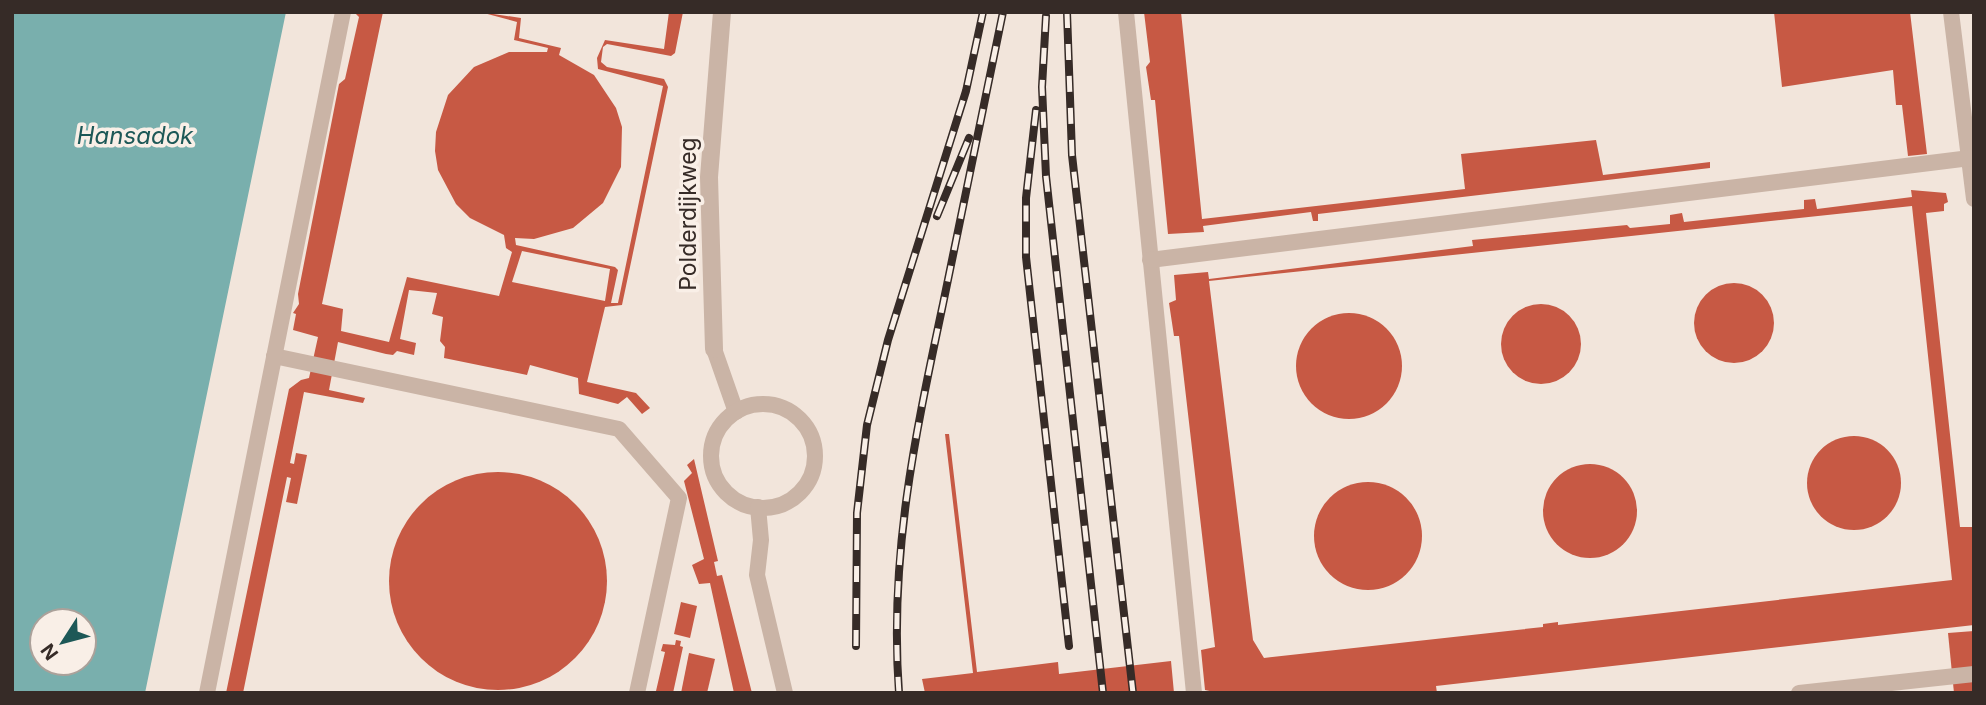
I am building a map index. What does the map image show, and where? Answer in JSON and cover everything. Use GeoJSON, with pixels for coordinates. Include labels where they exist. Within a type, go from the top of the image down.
{"type":"FeatureCollection","features":[{"type":"Feature","properties":{"kind":"street","name":"Polderdijkweg"},"geometry":{"type":"LineString","coordinates":[[714,349],[709,177],[722,12]]}},
{"type":"Feature","properties":{"kind":"lane"},"geometry":{"type":"LineString","coordinates":[[207,693],[343,12]]}},
{"type":"Feature","properties":{"kind":"lane"},"geometry":{"type":"LineString","coordinates":[[1126,12],[1194,693]]}},
{"type":"Feature","properties":{"kind":"lane"},"geometry":{"type":"LineString","coordinates":[[1951,12],[1974,200]]}},
{"type":"Feature","properties":{"kind":"lane"},"geometry":{"type":"LineString","coordinates":[[1150,260],[1969,158]]}},
{"type":"Feature","properties":{"kind":"lane","name":"Polderdijkweg"},"geometry":{"type":"LineString","coordinates":[[714,349],[736,412]]}},
{"type":"Feature","properties":{"kind":"lane"},"geometry":{"type":"LineString","coordinates":[[274,356],[620,429],[679,499],[637,693]]}},
{"type":"Feature","properties":{"kind":"lane"},"geometry":{"type":"LineString","coordinates":[[762,404],[783,409],[800,420],[813,445],[815,458],[806,485],[785,503],[758,508],[729,495],[713,468],[715,436],[736,412],[762,404]]}},
{"type":"Feature","properties":{"kind":"lane"},"geometry":{"type":"LineString","coordinates":[[758,508],[761,540],[757,575],[785,693]]}},
{"type":"Feature","properties":{"kind":"lane"},"geometry":{"type":"LineString","coordinates":[[1799,693],[1974,674]]}},
{"type":"Feature","properties":{"kind":"water","name":"Hansadok"},"geometry":{"type":"Polygon","coordinates":[[[12,12],[286,12],[145,693],[12,693],[12,12]]]}},
{"type":"Feature","properties":{"kind":"building"},"geometry":{"type":"Polygon","coordinates":[[[354,12],[383,12],[322,304],[343,309],[341,331],[389,342],[407,277],[499,296],[512,252],[506,248],[504,235],[470,218],[456,204],[438,170],[435,151],[436,132],[448,95],[474,67],[509,52],[547,52],[548,48],[514,40],[517,22],[480,12],[521,18],[519,38],[561,48],[559,55],[594,75],[616,108],[622,127],[621,167],[603,203],[573,228],[534,239],[515,238],[516,245],[615,267],[618,270],[611,303],[618,303],[663,86],[598,69],[597,58],[605,40],[664,49],[669,12],[683,12],[675,53],[671,56],[607,44],[603,47],[601,62],[607,67],[664,79],[668,87],[622,305],[605,307],[587,382],[636,393],[650,408],[642,414],[627,397],[618,404],[579,394],[578,378],[530,365],[527,375],[444,358],[445,347],[440,341],[443,317],[432,314],[437,293],[409,290],[400,339],[416,343],[414,355],[397,351],[393,355],[386,354],[338,342],[329,390],[365,398],[363,403],[304,392],[290,463],[294,464],[296,453],[307,455],[297,504],[286,502],[291,478],[287,477],[243,693],[226,693],[289,389],[301,380],[309,378],[318,337],[293,330],[296,314],[293,313],[299,304],[298,294],[339,84],[345,79],[359,17],[354,12]],[[522,251],[512,282],[605,301],[610,269],[522,251]]]}},
{"type":"Feature","properties":{"kind":"building"},"geometry":{"type":"Polygon","coordinates":[[[1144,12],[1181,12],[1202,219],[1465,189],[1461,154],[1596,140],[1603,175],[1710,162],[1710,168],[1318,214],[1318,221],[1313,221],[1311,212],[1203,226],[1204,232],[1168,234],[1155,100],[1151,100],[1146,67],[1150,62],[1144,12]]]}},
{"type":"Feature","properties":{"kind":"building"},"geometry":{"type":"Polygon","coordinates":[[[1774,12],[1910,12],[1927,154],[1908,156],[1902,105],[1896,105],[1893,70],[1782,87],[1774,12]]]}},
{"type":"Feature","properties":{"kind":"building"},"geometry":{"type":"Polygon","coordinates":[[[1911,190],[1946,193],[1948,202],[1944,204],[1944,211],[1926,213],[1960,527],[1974,527],[1974,625],[1436,686],[1437,693],[1219,693],[1205,690],[1201,650],[1215,647],[1179,336],[1174,336],[1169,303],[1176,300],[1174,275],[1208,272],[1209,279],[1473,246],[1472,240],[1627,225],[1630,228],[1670,224],[1670,215],[1682,213],[1684,222],[1804,209],[1804,200],[1815,199],[1817,209],[1912,197],[1911,190]],[[1912,206],[1209,281],[1253,640],[1264,658],[1543,627],[1543,624],[1558,622],[1558,625],[1952,580],[1912,206]]]}},
{"type":"Feature","properties":{"kind":"building"},"geometry":{"type":"Polygon","coordinates":[[[1734,283],[1749,286],[1762,295],[1771,308],[1774,323],[1771,338],[1762,351],[1749,360],[1734,363],[1719,360],[1706,351],[1697,338],[1694,323],[1697,308],[1706,295],[1719,286],[1734,283]]]}},
{"type":"Feature","properties":{"kind":"building"},"geometry":{"type":"Polygon","coordinates":[[[1541,304],[1556,307],[1569,316],[1578,329],[1581,344],[1578,359],[1569,372],[1556,381],[1541,384],[1526,381],[1513,372],[1504,359],[1501,344],[1504,329],[1513,316],[1526,307],[1541,304]]]}},
{"type":"Feature","properties":{"kind":"building"},"geometry":{"type":"Polygon","coordinates":[[[1349,313],[1369,317],[1387,328],[1398,346],[1402,366],[1398,386],[1387,404],[1369,415],[1349,419],[1329,415],[1311,404],[1300,386],[1296,366],[1300,346],[1311,328],[1329,317],[1349,313]]]}},
{"type":"Feature","properties":{"kind":"building"},"geometry":{"type":"Polygon","coordinates":[[[945,434],[949,434],[977,672],[1058,662],[1059,674],[1171,661],[1174,693],[925,693],[922,679],[973,673],[945,434]]]}},
{"type":"Feature","properties":{"kind":"building"},"geometry":{"type":"Polygon","coordinates":[[[1854,436],[1872,440],[1887,450],[1897,465],[1901,483],[1897,501],[1887,516],[1872,526],[1854,530],[1836,526],[1821,516],[1811,501],[1807,483],[1811,465],[1821,450],[1836,440],[1854,436]]]}},
{"type":"Feature","properties":{"kind":"building"},"geometry":{"type":"Polygon","coordinates":[[[694,459],[718,561],[714,562],[717,576],[722,575],[752,693],[734,693],[710,583],[699,584],[692,565],[704,559],[684,481],[692,473],[687,465],[694,459]]]}},
{"type":"Feature","properties":{"kind":"building"},"geometry":{"type":"Polygon","coordinates":[[[1590,464],[1608,468],[1623,478],[1633,493],[1637,511],[1633,529],[1623,544],[1608,554],[1590,558],[1572,554],[1557,544],[1547,529],[1543,511],[1547,493],[1557,478],[1572,468],[1590,464]]]}},
{"type":"Feature","properties":{"kind":"building"},"geometry":{"type":"Polygon","coordinates":[[[509,472],[540,480],[559,490],[575,504],[589,520],[599,539],[607,581],[599,623],[589,642],[575,658],[559,672],[540,682],[509,690],[487,690],[456,682],[437,672],[407,642],[397,623],[391,602],[389,570],[397,539],[407,520],[437,490],[456,480],[477,474],[509,472]]]}},
{"type":"Feature","properties":{"kind":"building"},"geometry":{"type":"Polygon","coordinates":[[[1368,482],[1389,486],[1406,498],[1418,515],[1422,536],[1418,557],[1406,574],[1389,586],[1368,590],[1347,586],[1330,574],[1318,557],[1314,536],[1318,515],[1330,498],[1347,486],[1368,482]]]}},
{"type":"Feature","properties":{"kind":"building"},"geometry":{"type":"Polygon","coordinates":[[[681,602],[697,606],[690,638],[674,634],[681,602]]]}},
{"type":"Feature","properties":{"kind":"building"},"geometry":{"type":"Polygon","coordinates":[[[1974,631],[1974,693],[1954,693],[1948,633],[1974,631]]]}},
{"type":"Feature","properties":{"kind":"building"},"geometry":{"type":"Polygon","coordinates":[[[676,640],[681,641],[680,646],[683,647],[673,693],[656,691],[665,652],[661,651],[663,644],[675,645],[676,640]]]}},
{"type":"Feature","properties":{"kind":"building"},"geometry":{"type":"Polygon","coordinates":[[[689,653],[715,659],[707,693],[681,693],[689,653]]]}},
{"type":"Feature","properties":{"kind":"railway"},"geometry":{"type":"LineString","coordinates":[[856,646],[857,513],[867,425],[888,340],[966,91],[983,12]]}},
{"type":"Feature","properties":{"kind":"railway"},"geometry":{"type":"LineString","coordinates":[[899,693],[898,593],[901,545],[914,449],[1003,12]]}},
{"type":"Feature","properties":{"kind":"railway"},"geometry":{"type":"LineString","coordinates":[[1067,12],[1072,155],[1133,693]]}},
{"type":"Feature","properties":{"kind":"railway"},"geometry":{"type":"LineString","coordinates":[[1046,16],[1042,87],[1046,176],[1103,693]]}},
{"type":"Feature","properties":{"kind":"railway"},"geometry":{"type":"LineString","coordinates":[[1036,110],[1026,198],[1026,257],[1069,646]]}},
{"type":"Feature","properties":{"kind":"railway"},"geometry":{"type":"LineString","coordinates":[[937,216],[969,138]]}}]}
